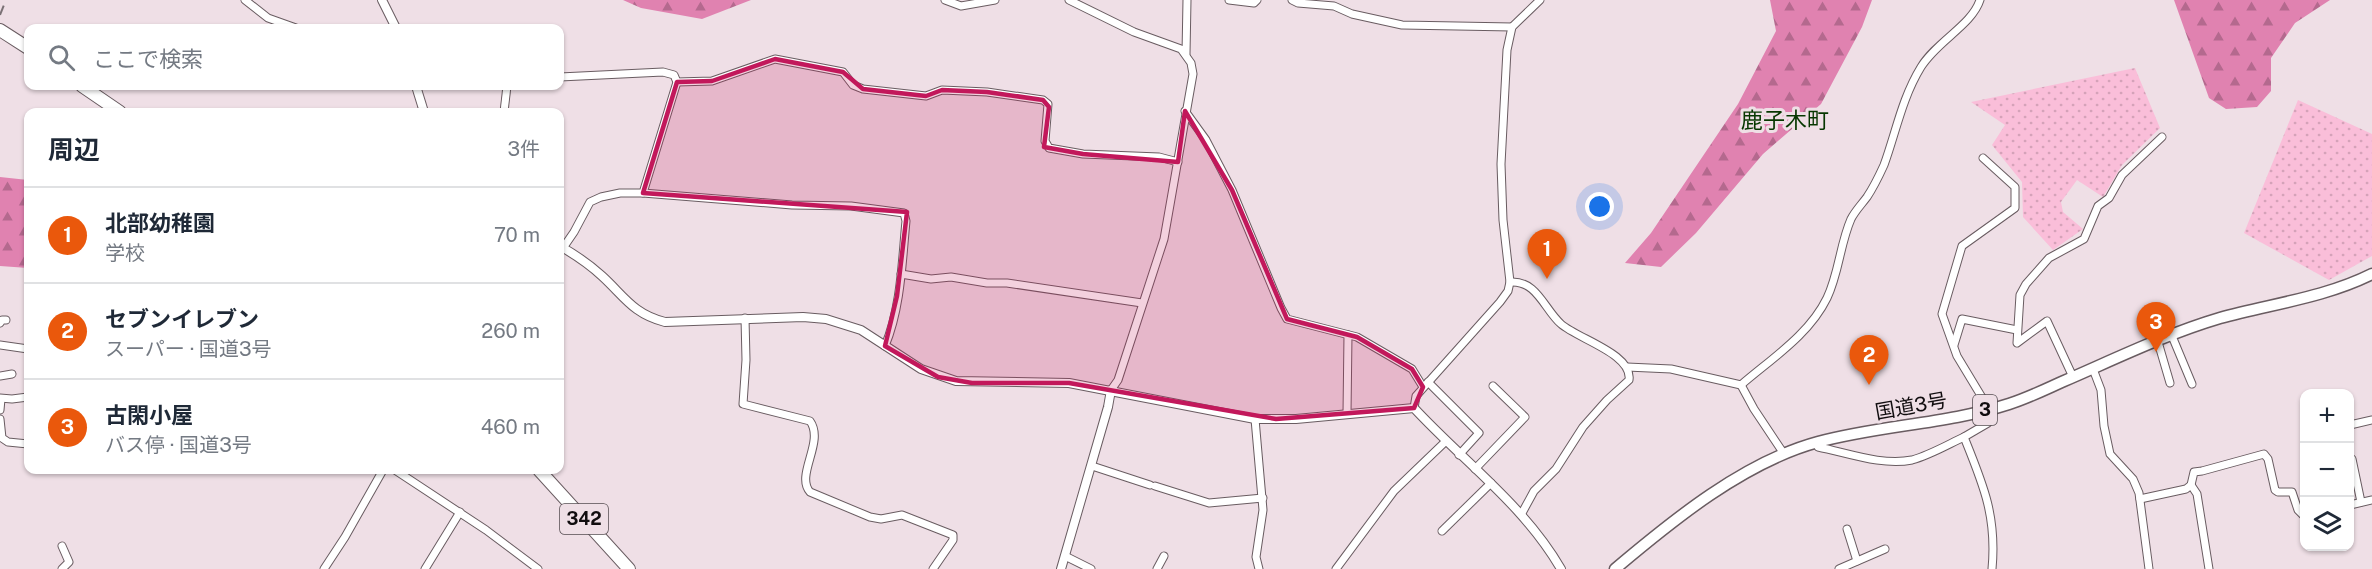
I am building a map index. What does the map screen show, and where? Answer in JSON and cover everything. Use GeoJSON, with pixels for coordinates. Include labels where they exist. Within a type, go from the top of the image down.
{"type":"FeatureCollection","features":[{"type":"Feature","properties":{"kind":"highway"},"geometry":{"type":"LineString","coordinates":[[0,30],[24,45]]}},
{"type":"Feature","properties":{"kind":"highway"},"geometry":{"type":"LineString","coordinates":[[88,90],[114,108]]}},
{"type":"Feature","properties":{"kind":"highway","name":"国道3号"},"geometry":{"type":"LineString","coordinates":[[1615,569],[1710,496],[1751,470],[1784,454],[1816,442],[1989,410],[2026,398],[2172,336],[2219,319],[2325,292],[2354,283],[2372,274]]}},
{"type":"Feature","properties":{"kind":"highway","name":"342"},"geometry":{"type":"LineString","coordinates":[[543,474],[630,569]]}},
{"type":"Feature","properties":{"kind":"street"},"geometry":{"type":"LineString","coordinates":[[245,0],[268,18],[285,24]]}},
{"type":"Feature","properties":{"kind":"street"},"geometry":{"type":"LineString","coordinates":[[382,0],[394,24]]}},
{"type":"Feature","properties":{"kind":"street"},"geometry":{"type":"LineString","coordinates":[[945,0],[961,6],[995,0]]}},
{"type":"Feature","properties":{"kind":"street"},"geometry":{"type":"LineString","coordinates":[[1061,569],[1092,466],[1111,390],[1118,380],[1164,239],[1193,74],[1186,54],[1175,45],[1134,32],[1069,0]]}},
{"type":"Feature","properties":{"kind":"street"},"geometry":{"type":"LineString","coordinates":[[1186,54],[1187,0]]}},
{"type":"Feature","properties":{"kind":"street"},"geometry":{"type":"LineString","coordinates":[[1229,0],[1254,3],[1257,0]]}},
{"type":"Feature","properties":{"kind":"street"},"geometry":{"type":"LineString","coordinates":[[1292,0],[1298,3],[1334,6],[1352,15],[1402,25],[1512,27]]}},
{"type":"Feature","properties":{"kind":"street"},"geometry":{"type":"LineString","coordinates":[[1414,408],[1416,396],[1500,302],[1510,282],[1503,220],[1501,164],[1507,50],[1512,27],[1540,0]]}},
{"type":"Feature","properties":{"kind":"street"},"geometry":{"type":"LineString","coordinates":[[1741,385],[1784,350],[1810,322],[1827,298],[1848,227],[1856,210],[1879,176],[1904,100],[1921,67],[1948,36],[1974,15],[1980,0]]}},
{"type":"Feature","properties":{"kind":"street"},"geometry":{"type":"LineString","coordinates":[[677,82],[712,81],[775,59],[843,72],[853,85],[863,89],[926,96],[945,90],[1012,95],[1043,100],[1048,104],[1045,141],[1049,148],[1083,154],[1159,157],[1178,162]]}},
{"type":"Feature","properties":{"kind":"street"},"geometry":{"type":"LineString","coordinates":[[564,77],[663,72],[674,75],[677,82],[643,193]]}},
{"type":"Feature","properties":{"kind":"street"},"geometry":{"type":"LineString","coordinates":[[417,90],[423,108]]}},
{"type":"Feature","properties":{"kind":"street"},"geometry":{"type":"LineString","coordinates":[[504,108],[507,90]]}},
{"type":"Feature","properties":{"kind":"street"},"geometry":{"type":"LineString","coordinates":[[1185,111],[1206,140],[1232,190],[1287,319],[1357,337],[1412,369],[1426,385],[1479,433],[1459,455]]}},
{"type":"Feature","properties":{"kind":"street"},"geometry":{"type":"LineString","coordinates":[[2073,377],[2047,321],[2020,342],[2015,340],[2019,295],[2049,258],[2084,239],[2097,206],[2109,198],[2122,175],[2162,137]]}},
{"type":"Feature","properties":{"kind":"street"},"geometry":{"type":"LineString","coordinates":[[1816,442],[1818,447],[1894,462],[1912,460],[1930,454],[1988,423],[1989,410],[1957,356],[1942,314],[1962,246],[2014,208],[2015,187],[1983,158]]}},
{"type":"Feature","properties":{"kind":"street"},"geometry":{"type":"LineString","coordinates":[[564,244],[574,232],[590,202],[620,193],[792,205],[851,206],[900,212],[906,216],[901,274],[891,331],[885,346]]}},
{"type":"Feature","properties":{"kind":"street"},"geometry":{"type":"LineString","coordinates":[[564,249],[601,275],[624,300],[650,318],[664,322],[745,318],[826,319],[861,330],[921,369],[956,381],[1069,383],[1255,419],[1296,419],[1414,408]]}},
{"type":"Feature","properties":{"kind":"street"},"geometry":{"type":"LineString","coordinates":[[901,274],[931,279],[951,278],[1007,283],[1142,303]]}},
{"type":"Feature","properties":{"kind":"street"},"geometry":{"type":"LineString","coordinates":[[1510,282],[1514,281],[1534,290],[1561,324],[1617,357],[1627,367],[1629,380],[1607,400],[1583,428],[1556,469],[1534,492],[1522,513]]}},
{"type":"Feature","properties":{"kind":"street"},"geometry":{"type":"LineString","coordinates":[[745,318],[746,360],[743,404],[810,421],[813,427],[814,445],[805,480],[806,488],[810,492],[870,517],[881,519],[902,515],[953,535],[953,540],[946,552],[933,569]]}},
{"type":"Feature","properties":{"kind":"street"},"geometry":{"type":"LineString","coordinates":[[1954,345],[1962,319],[2017,330]]}},
{"type":"Feature","properties":{"kind":"street"},"geometry":{"type":"LineString","coordinates":[[1347,413],[1348,335]]}},
{"type":"Feature","properties":{"kind":"street"},"geometry":{"type":"LineString","coordinates":[[2172,336],[2192,384]]}},
{"type":"Feature","properties":{"kind":"street"},"geometry":{"type":"LineString","coordinates":[[2158,342],[2170,383]]}},
{"type":"Feature","properties":{"kind":"street"},"geometry":{"type":"LineString","coordinates":[[0,345],[24,348]]}},
{"type":"Feature","properties":{"kind":"street"},"geometry":{"type":"LineString","coordinates":[[1627,367],[1671,369],[1741,385],[1784,454]]}},
{"type":"Feature","properties":{"kind":"street"},"geometry":{"type":"LineString","coordinates":[[2093,369],[2101,390],[2104,426],[2110,454],[2133,479],[2140,499],[2149,569]]}},
{"type":"Feature","properties":{"kind":"street"},"geometry":{"type":"LineString","coordinates":[[0,376],[12,374]]}},
{"type":"Feature","properties":{"kind":"street"},"geometry":{"type":"LineString","coordinates":[[1475,469],[1525,417],[1493,386]]}},
{"type":"Feature","properties":{"kind":"street"},"geometry":{"type":"LineString","coordinates":[[0,410],[1,398],[24,397]]}},
{"type":"Feature","properties":{"kind":"street"},"geometry":{"type":"LineString","coordinates":[[1414,408],[1445,442],[1522,513],[1542,538],[1561,569]]}},
{"type":"Feature","properties":{"kind":"street"},"geometry":{"type":"LineString","coordinates":[[0,419],[2,438],[8,442],[24,444]]}},
{"type":"Feature","properties":{"kind":"street"},"geometry":{"type":"LineString","coordinates":[[1255,419],[1263,498],[1257,556],[1259,569]]}},
{"type":"Feature","properties":{"kind":"street"},"geometry":{"type":"LineString","coordinates":[[2354,424],[2372,420]]}},
{"type":"Feature","properties":{"kind":"street"},"geometry":{"type":"LineString","coordinates":[[1964,437],[1990,505],[1992,569]]}},
{"type":"Feature","properties":{"kind":"street"},"geometry":{"type":"LineString","coordinates":[[1336,569],[1394,491],[1445,442]]}},
{"type":"Feature","properties":{"kind":"street"},"geometry":{"type":"LineString","coordinates":[[2209,569],[2197,494],[2191,485],[2193,474],[2198,470],[2202,471],[2264,454],[2268,459],[2276,490],[2292,492],[2300,512]]}},
{"type":"Feature","properties":{"kind":"street"},"geometry":{"type":"LineString","coordinates":[[1092,466],[1209,503],[1263,498]]}},
{"type":"Feature","properties":{"kind":"street"},"geometry":{"type":"LineString","coordinates":[[2354,469],[2361,502]]}},
{"type":"Feature","properties":{"kind":"street"},"geometry":{"type":"LineString","coordinates":[[324,569],[381,474]]}},
{"type":"Feature","properties":{"kind":"street"},"geometry":{"type":"LineString","coordinates":[[401,474],[460,512],[538,569]]}},
{"type":"Feature","properties":{"kind":"street"},"geometry":{"type":"LineString","coordinates":[[1443,531],[1491,483]]}},
{"type":"Feature","properties":{"kind":"street"},"geometry":{"type":"LineString","coordinates":[[2140,499],[2182,491],[2191,485]]}},
{"type":"Feature","properties":{"kind":"street"},"geometry":{"type":"LineString","coordinates":[[2354,504],[2372,500]]}},
{"type":"Feature","properties":{"kind":"street"},"geometry":{"type":"LineString","coordinates":[[425,569],[460,512]]}},
{"type":"Feature","properties":{"kind":"street"},"geometry":{"type":"LineString","coordinates":[[1847,529],[1857,561]]}},
{"type":"Feature","properties":{"kind":"street"},"geometry":{"type":"LineString","coordinates":[[62,546],[69,562],[62,569]]}},
{"type":"Feature","properties":{"kind":"street"},"geometry":{"type":"LineString","coordinates":[[1839,569],[1885,549]]}},
{"type":"Feature","properties":{"kind":"street"},"geometry":{"type":"LineString","coordinates":[[1065,556],[1091,569]]}},
{"type":"Feature","properties":{"kind":"street"},"geometry":{"type":"LineString","coordinates":[[1157,569],[1164,556]]}},
{"type":"Feature","properties":{"kind":"highlighted area"},"geometry":{"type":"Polygon","coordinates":[[[775,59],[843,72],[863,89],[926,96],[942,90],[987,92],[1043,100],[1049,107],[1044,147],[1083,154],[1178,162],[1185,111],[1232,190],[1287,319],[1357,337],[1412,369],[1423,387],[1414,408],[1276,419],[1069,383],[972,383],[938,377],[885,346],[897,296],[907,212],[643,193],[677,82],[712,81],[775,59]]]}},
{"type":"Feature","properties":{"kind":"shaded area"},"geometry":{"type":"Polygon","coordinates":[[[2135,68],[2160,128],[2122,165],[2103,197],[2077,180],[2061,202],[2063,212],[2083,229],[2053,250],[2023,217],[2022,182],[1992,145],[2005,125],[1971,102],[2135,68]]]}},
{"type":"Feature","properties":{"kind":"shaded area"},"geometry":{"type":"Polygon","coordinates":[[[2298,100],[2372,134],[2372,256],[2329,280],[2244,233],[2298,100]]]}},
{"type":"Feature","properties":{"kind":"green space"},"geometry":{"type":"Polygon","coordinates":[[[623,0],[751,0],[702,19],[641,8],[623,0]]]}},
{"type":"Feature","properties":{"kind":"green space"},"geometry":{"type":"Polygon","coordinates":[[[1770,0],[1872,0],[1862,27],[1821,104],[1763,154],[1696,233],[1661,267],[1625,263],[1651,233],[1738,104],[1776,31],[1770,0]]]}},
{"type":"Feature","properties":{"kind":"green space"},"geometry":{"type":"Polygon","coordinates":[[[2174,0],[2330,0],[2295,23],[2271,58],[2271,91],[2257,107],[2226,109],[2209,98],[2174,0]]]}},
{"type":"Feature","properties":{"kind":"green space"},"geometry":{"type":"Polygon","coordinates":[[[0,177],[24,180],[24,268],[0,266],[0,177]]]}},
{"type":"Feature","properties":{"kind":"railway"},"geometry":{"type":"LineString","coordinates":[[0,15],[6,0]]}},
{"type":"Feature","properties":{"kind":"place","name":"北部幼稚園"},"geometry":{"type":"Point","coordinates":[1547,279]}},
{"type":"Feature","properties":{"kind":"place","name":"古閑小屋"},"geometry":{"type":"Point","coordinates":[2156,352]}},
{"type":"Feature","properties":{"kind":"place","name":"セブンイレブン"},"geometry":{"type":"Point","coordinates":[1869,385]}},
{"type":"Feature","properties":{"kind":"district","name":"鹿子木町"},"geometry":{"type":"Point","coordinates":[1785,120]}}]}
